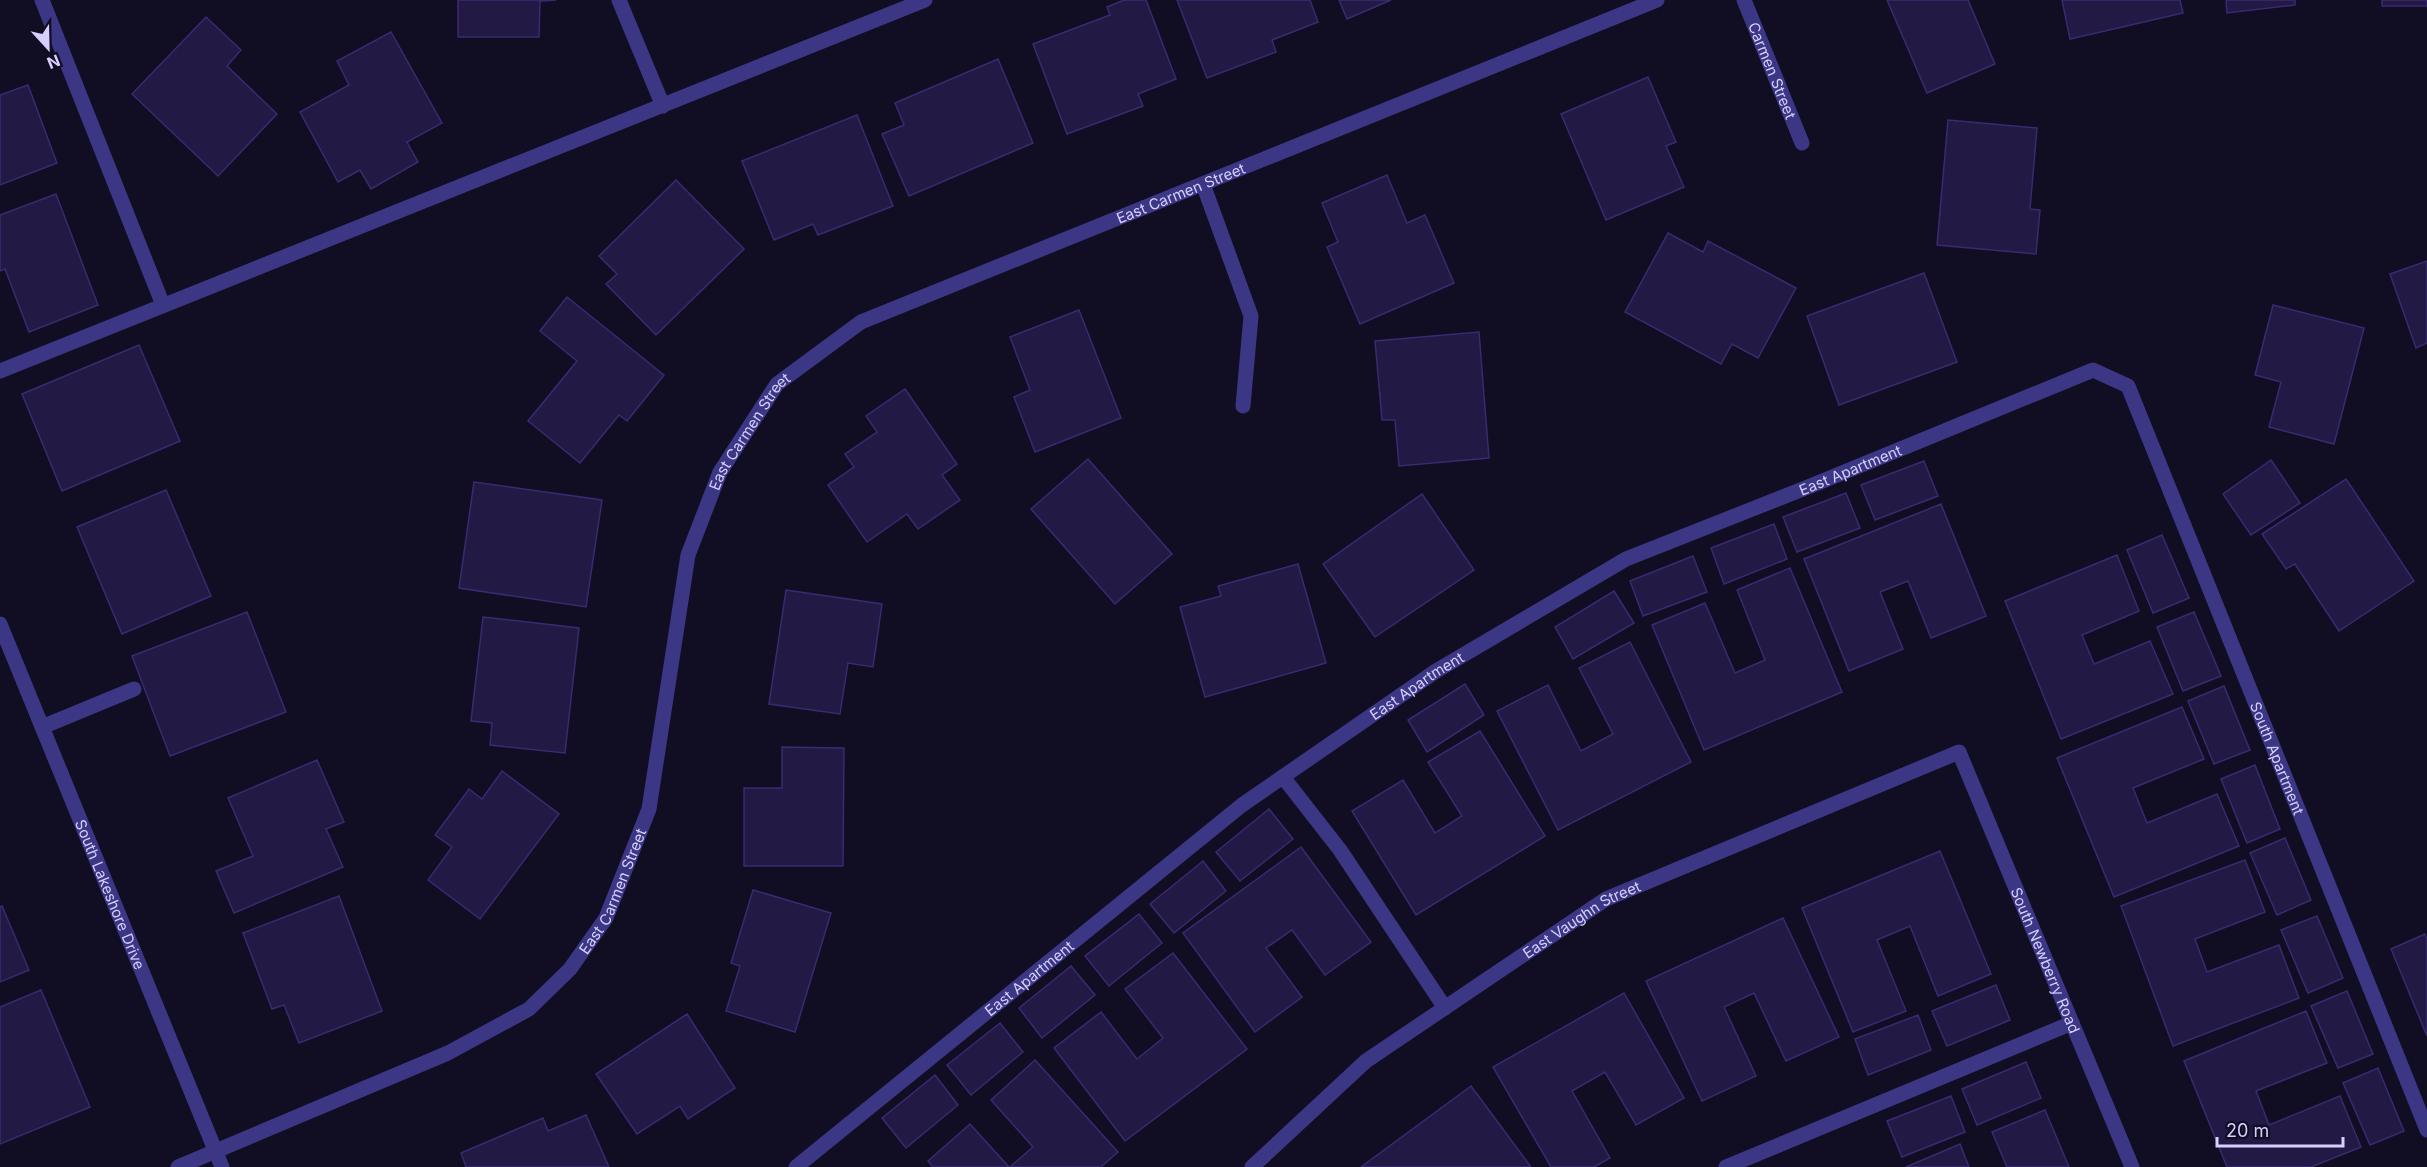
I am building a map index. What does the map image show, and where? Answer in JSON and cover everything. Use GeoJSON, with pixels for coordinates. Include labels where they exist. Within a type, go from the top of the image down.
{"type":"FeatureCollection","features":[{"type":"Feature","properties":{"kind":"street"},"geometry":{"type":"LineString","coordinates":[[42,0],[163,305]]}},
{"type":"Feature","properties":{"kind":"street"},"geometry":{"type":"LineString","coordinates":[[619,0],[663,106]]}},
{"type":"Feature","properties":{"kind":"street"},"geometry":{"type":"LineString","coordinates":[[0,371],[925,0]]}},
{"type":"Feature","properties":{"kind":"street","name":"East Carmen Street"},"geometry":{"type":"LineString","coordinates":[[178,1167],[448,1053],[529,1010],[570,969],[606,918],[649,809],[688,555],[720,472],[777,384],[861,322],[1657,0]]}},
{"type":"Feature","properties":{"kind":"street","name":"Carmen Street"},"geometry":{"type":"LineString","coordinates":[[1744,0],[1802,142]]}},
{"type":"Feature","properties":{"kind":"street"},"geometry":{"type":"LineString","coordinates":[[1203,184],[1251,316],[1243,406]]}},
{"type":"Feature","properties":{"kind":"street","name":"East Apartment"},"geometry":{"type":"LineString","coordinates":[[796,1167],[1242,805],[1436,671],[1626,559],[2093,370],[2128,386]]}},
{"type":"Feature","properties":{"kind":"street","name":"South Apartment"},"geometry":{"type":"LineString","coordinates":[[2128,386],[2427,1130]]}},
{"type":"Feature","properties":{"kind":"street","name":"South Lakeshore Drive"},"geometry":{"type":"LineString","coordinates":[[0,624],[222,1167]]}},
{"type":"Feature","properties":{"kind":"street"},"geometry":{"type":"LineString","coordinates":[[42,727],[134,689]]}},
{"type":"Feature","properties":{"kind":"street","name":"East Vaughn Street"},"geometry":{"type":"LineString","coordinates":[[1251,1167],[1366,1061],[1606,899],[1959,752]]}},
{"type":"Feature","properties":{"kind":"street","name":"South Newberry Road"},"geometry":{"type":"LineString","coordinates":[[1959,752],[2132,1167]]}},
{"type":"Feature","properties":{"kind":"street"},"geometry":{"type":"LineString","coordinates":[[1283,777],[1340,850],[1445,1008]]}},
{"type":"Feature","properties":{"kind":"street"},"geometry":{"type":"LineString","coordinates":[[1726,1167],[2072,1023]]}},
{"type":"Feature","properties":{"kind":"building"},"geometry":{"type":"Polygon","coordinates":[[[458,0],[556,0],[540,1],[539,37],[458,37],[458,0]]]}},
{"type":"Feature","properties":{"kind":"building"},"geometry":{"type":"Polygon","coordinates":[[[1124,0],[1146,0],[1176,79],[1138,94],[1143,106],[1067,134],[1033,44],[1110,15],[1107,7],[1124,0]]]}},
{"type":"Feature","properties":{"kind":"building"},"geometry":{"type":"Polygon","coordinates":[[[1177,0],[1310,0],[1318,22],[1272,40],[1276,52],[1207,78],[1177,0]]]}},
{"type":"Feature","properties":{"kind":"building"},"geometry":{"type":"Polygon","coordinates":[[[1339,0],[1391,0],[1347,19],[1339,0]]]}},
{"type":"Feature","properties":{"kind":"building"},"geometry":{"type":"Polygon","coordinates":[[[1887,0],[1968,0],[1995,64],[1927,93],[1887,0]]]}},
{"type":"Feature","properties":{"kind":"building"},"geometry":{"type":"Polygon","coordinates":[[[2062,0],[2180,0],[2183,13],[2070,39],[2062,0]]]}},
{"type":"Feature","properties":{"kind":"building"},"geometry":{"type":"Polygon","coordinates":[[[2226,0],[2295,0],[2295,5],[2227,13],[2226,0]]]}},
{"type":"Feature","properties":{"kind":"building"},"geometry":{"type":"Polygon","coordinates":[[[2382,0],[2427,0],[2427,6],[2382,6],[2382,0]]]}},
{"type":"Feature","properties":{"kind":"building"},"geometry":{"type":"Polygon","coordinates":[[[206,17],[241,50],[227,66],[277,114],[218,176],[132,94],[206,17]]]}},
{"type":"Feature","properties":{"kind":"building"},"geometry":{"type":"Polygon","coordinates":[[[391,32],[442,123],[407,142],[418,162],[371,189],[360,170],[338,182],[300,112],[349,85],[337,61],[391,32]]]}},
{"type":"Feature","properties":{"kind":"building"},"geometry":{"type":"Polygon","coordinates":[[[998,59],[1033,143],[909,196],[882,134],[904,125],[895,103],[998,59]]]}},
{"type":"Feature","properties":{"kind":"building"},"geometry":{"type":"Polygon","coordinates":[[[1648,77],[1676,142],[1666,146],[1684,187],[1606,220],[1561,114],[1648,77]]]}},
{"type":"Feature","properties":{"kind":"building"},"geometry":{"type":"Polygon","coordinates":[[[28,85],[57,163],[0,185],[0,95],[28,85]]]}},
{"type":"Feature","properties":{"kind":"building"},"geometry":{"type":"Polygon","coordinates":[[[857,115],[893,206],[818,235],[813,224],[774,240],[742,161],[857,115]]]}},
{"type":"Feature","properties":{"kind":"building"},"geometry":{"type":"Polygon","coordinates":[[[1948,120],[2037,128],[2030,209],[2040,210],[2036,254],[1937,245],[1948,120]]]}},
{"type":"Feature","properties":{"kind":"building"},"geometry":{"type":"Polygon","coordinates":[[[1387,175],[1407,223],[1425,215],[1454,283],[1360,324],[1327,247],[1338,242],[1322,203],[1387,175]]]}},
{"type":"Feature","properties":{"kind":"building"},"geometry":{"type":"Polygon","coordinates":[[[676,180],[744,249],[656,335],[606,284],[617,274],[599,256],[676,180]]]}},
{"type":"Feature","properties":{"kind":"building"},"geometry":{"type":"Polygon","coordinates":[[[56,194],[98,305],[29,332],[5,269],[0,271],[0,215],[56,194]]]}},
{"type":"Feature","properties":{"kind":"building"},"geometry":{"type":"Polygon","coordinates":[[[1668,233],[1703,252],[1708,241],[1796,288],[1758,358],[1732,344],[1721,364],[1625,312],[1668,233]]]}},
{"type":"Feature","properties":{"kind":"building"},"geometry":{"type":"Polygon","coordinates":[[[2427,261],[2427,343],[2416,348],[2390,274],[2427,261]]]}},
{"type":"Feature","properties":{"kind":"building"},"geometry":{"type":"Polygon","coordinates":[[[1924,273],[1957,362],[1839,405],[1807,316],[1924,273]]]}},
{"type":"Feature","properties":{"kind":"building"},"geometry":{"type":"Polygon","coordinates":[[[567,297],[664,375],[627,421],[619,415],[580,463],[528,421],[577,361],[540,331],[567,297]]]}},
{"type":"Feature","properties":{"kind":"building"},"geometry":{"type":"Polygon","coordinates":[[[2273,305],[2364,328],[2334,444],[2269,427],[2281,382],[2255,375],[2273,305]]]}},
{"type":"Feature","properties":{"kind":"building"},"geometry":{"type":"Polygon","coordinates":[[[1079,310],[1121,418],[1035,452],[1014,397],[1030,390],[1010,337],[1079,310]]]}},
{"type":"Feature","properties":{"kind":"building"},"geometry":{"type":"Polygon","coordinates":[[[1479,332],[1489,458],[1399,466],[1395,420],[1382,420],[1375,341],[1479,332]]]}},
{"type":"Feature","properties":{"kind":"building"},"geometry":{"type":"Polygon","coordinates":[[[139,345],[180,441],[62,491],[22,394],[139,345]]]}},
{"type":"Feature","properties":{"kind":"building"},"geometry":{"type":"Polygon","coordinates":[[[905,389],[957,464],[942,475],[960,500],[918,529],[907,514],[867,542],[828,485],[854,467],[845,454],[877,432],[866,416],[905,389]]]}},
{"type":"Feature","properties":{"kind":"building"},"geometry":{"type":"Polygon","coordinates":[[[1088,459],[1172,554],[1115,604],[1031,509],[1088,459]]]}},
{"type":"Feature","properties":{"kind":"building"},"geometry":{"type":"Polygon","coordinates":[[[2271,460],[2300,503],[2251,535],[2223,494],[2271,460]]]}},
{"type":"Feature","properties":{"kind":"building"},"geometry":{"type":"Polygon","coordinates":[[[1924,461],[1938,496],[1875,520],[1861,485],[1924,461]]]}},
{"type":"Feature","properties":{"kind":"building"},"geometry":{"type":"Polygon","coordinates":[[[2346,479],[2414,581],[2339,631],[2295,564],[2286,569],[2262,534],[2346,479]]]}},
{"type":"Feature","properties":{"kind":"building"},"geometry":{"type":"Polygon","coordinates":[[[474,482],[602,500],[586,607],[459,588],[474,482]]]}},
{"type":"Feature","properties":{"kind":"building"},"geometry":{"type":"Polygon","coordinates":[[[166,490],[211,596],[122,634],[77,527],[166,490]]]}},
{"type":"Feature","properties":{"kind":"building"},"geometry":{"type":"Polygon","coordinates":[[[1846,493],[1860,528],[1797,552],[1783,517],[1846,493]]]}},
{"type":"Feature","properties":{"kind":"building"},"geometry":{"type":"Polygon","coordinates":[[[1422,494],[1474,570],[1375,637],[1323,564],[1422,494]]]}},
{"type":"Feature","properties":{"kind":"building"},"geometry":{"type":"Polygon","coordinates":[[[1941,504],[1986,616],[1931,638],[1908,581],[1880,592],[1903,649],[1849,671],[1804,559],[1941,504]]]}},
{"type":"Feature","properties":{"kind":"building"},"geometry":{"type":"Polygon","coordinates":[[[1774,524],[1787,559],[1724,584],[1711,548],[1774,524]]]}},
{"type":"Feature","properties":{"kind":"building"},"geometry":{"type":"Polygon","coordinates":[[[2162,535],[2189,598],[2153,613],[2127,550],[2162,535]]]}},
{"type":"Feature","properties":{"kind":"building"},"geometry":{"type":"Polygon","coordinates":[[[2117,555],[2139,611],[2082,635],[2094,664],[2150,641],[2173,694],[2061,739],[2005,601],[2117,555]]]}},
{"type":"Feature","properties":{"kind":"building"},"geometry":{"type":"Polygon","coordinates":[[[1693,556],[1707,592],[1643,616],[1630,581],[1693,556]]]}},
{"type":"Feature","properties":{"kind":"building"},"geometry":{"type":"Polygon","coordinates":[[[1298,564],[1326,663],[1205,697],[1180,607],[1221,596],[1218,586],[1298,564]]]}},
{"type":"Feature","properties":{"kind":"building"},"geometry":{"type":"Polygon","coordinates":[[[1790,568],[1842,692],[1704,750],[1652,625],[1705,603],[1735,673],[1765,660],[1737,590],[1790,568]]]}},
{"type":"Feature","properties":{"kind":"building"},"geometry":{"type":"Polygon","coordinates":[[[786,590],[882,604],[873,667],[848,663],[840,714],[769,704],[786,590]]]}},
{"type":"Feature","properties":{"kind":"building"},"geometry":{"type":"Polygon","coordinates":[[[1614,591],[1634,623],[1573,659],[1555,627],[1614,591]]]}},
{"type":"Feature","properties":{"kind":"building"},"geometry":{"type":"Polygon","coordinates":[[[247,612],[286,712],[170,756],[132,656],[247,612]]]}},
{"type":"Feature","properties":{"kind":"building"},"geometry":{"type":"Polygon","coordinates":[[[2194,612],[2221,676],[2183,691],[2157,627],[2194,612]]]}},
{"type":"Feature","properties":{"kind":"building"},"geometry":{"type":"Polygon","coordinates":[[[483,617],[579,628],[565,753],[490,745],[492,723],[471,721],[483,617]]]}},
{"type":"Feature","properties":{"kind":"building"},"geometry":{"type":"Polygon","coordinates":[[[1630,642],[1691,762],[1558,830],[1497,711],[1548,685],[1581,751],[1613,734],[1579,668],[1630,642]]]}},
{"type":"Feature","properties":{"kind":"building"},"geometry":{"type":"Polygon","coordinates":[[[1465,684],[1484,715],[1427,752],[1408,720],[1465,684]]]}},
{"type":"Feature","properties":{"kind":"building"},"geometry":{"type":"Polygon","coordinates":[[[2224,686],[2250,750],[2214,764],[2188,701],[2224,686]]]}},
{"type":"Feature","properties":{"kind":"building"},"geometry":{"type":"Polygon","coordinates":[[[2182,707],[2204,759],[2133,788],[2147,823],[2217,794],[2239,846],[2114,897],[2057,758],[2182,707]]]}},
{"type":"Feature","properties":{"kind":"building"},"geometry":{"type":"Polygon","coordinates":[[[1480,731],[1545,836],[1416,915],[1352,811],[1403,780],[1435,833],[1462,816],[1428,762],[1480,731]]]}},
{"type":"Feature","properties":{"kind":"building"},"geometry":{"type":"Polygon","coordinates":[[[782,747],[844,748],[843,866],[744,866],[744,788],[782,788],[782,747]]]}},
{"type":"Feature","properties":{"kind":"building"},"geometry":{"type":"Polygon","coordinates":[[[317,760],[344,822],[326,829],[343,867],[234,913],[216,871],[253,856],[228,798],[317,760]]]}},
{"type":"Feature","properties":{"kind":"building"},"geometry":{"type":"Polygon","coordinates":[[[2255,765],[2280,829],[2247,843],[2221,779],[2255,765]]]}},
{"type":"Feature","properties":{"kind":"building"},"geometry":{"type":"Polygon","coordinates":[[[502,771],[559,814],[480,919],[428,880],[452,847],[435,835],[469,789],[482,799],[502,771]]]}},
{"type":"Feature","properties":{"kind":"building"},"geometry":{"type":"Polygon","coordinates":[[[1269,809],[1293,839],[1240,881],[1216,852],[1269,809]]]}},
{"type":"Feature","properties":{"kind":"building"},"geometry":{"type":"Polygon","coordinates":[[[2285,838],[2311,900],[2277,915],[2250,853],[2285,838]]]}},
{"type":"Feature","properties":{"kind":"building"},"geometry":{"type":"Polygon","coordinates":[[[1301,847],[1371,942],[1325,975],[1292,930],[1266,948],[1302,997],[1255,1032],[1183,933],[1301,847]]]}},
{"type":"Feature","properties":{"kind":"building"},"geometry":{"type":"Polygon","coordinates":[[[1940,851],[1991,974],[1938,996],[1910,926],[1877,940],[1906,1011],[1853,1032],[1802,908],[1940,851]]]}},
{"type":"Feature","properties":{"kind":"building"},"geometry":{"type":"Polygon","coordinates":[[[2245,860],[2265,912],[2195,939],[2207,972],[2279,945],[2299,998],[2173,1046],[2121,906],[2245,860]]]}},
{"type":"Feature","properties":{"kind":"building"},"geometry":{"type":"Polygon","coordinates":[[[1203,861],[1226,891],[1174,933],[1150,904],[1203,861]]]}},
{"type":"Feature","properties":{"kind":"building"},"geometry":{"type":"Polygon","coordinates":[[[753,890],[831,913],[795,1032],[726,1011],[740,966],[731,963],[753,890]]]}},
{"type":"Feature","properties":{"kind":"building"},"geometry":{"type":"Polygon","coordinates":[[[339,896],[382,1011],[299,1043],[284,1005],[272,1009],[243,933],[339,896]]]}},
{"type":"Feature","properties":{"kind":"building"},"geometry":{"type":"Polygon","coordinates":[[[2,906],[29,970],[0,982],[0,907],[2,906]]]}},
{"type":"Feature","properties":{"kind":"building"},"geometry":{"type":"Polygon","coordinates":[[[1139,914],[1162,943],[1109,986],[1085,956],[1139,914]]]}},
{"type":"Feature","properties":{"kind":"building"},"geometry":{"type":"Polygon","coordinates":[[[2317,916],[2343,978],[2308,993],[2281,930],[2317,916]]]}},
{"type":"Feature","properties":{"kind":"building"},"geometry":{"type":"Polygon","coordinates":[[[1783,918],[1839,1037],[1786,1061],[1754,993],[1724,1007],[1756,1076],[1702,1101],[1646,981],[1783,918]]]}},
{"type":"Feature","properties":{"kind":"building"},"geometry":{"type":"Polygon","coordinates":[[[2425,934],[2427,939],[2427,1036],[2391,949],[2425,934]]]}},
{"type":"Feature","properties":{"kind":"building"},"geometry":{"type":"Polygon","coordinates":[[[1173,953],[1247,1049],[1125,1141],[1054,1048],[1101,1012],[1137,1059],[1163,1038],[1125,989],[1173,953]]]}},
{"type":"Feature","properties":{"kind":"building"},"geometry":{"type":"Polygon","coordinates":[[[1071,966],[1095,995],[1042,1038],[1019,1008],[1071,966]]]}},
{"type":"Feature","properties":{"kind":"building"},"geometry":{"type":"Polygon","coordinates":[[[1996,985],[2010,1020],[1947,1046],[1932,1011],[1996,985]]]}},
{"type":"Feature","properties":{"kind":"building"},"geometry":{"type":"Polygon","coordinates":[[[41,990],[90,1107],[0,1144],[0,1007],[41,990]]]}},
{"type":"Feature","properties":{"kind":"building"},"geometry":{"type":"Polygon","coordinates":[[[2347,991],[2373,1054],[2338,1068],[2311,1006],[2347,991]]]}},
{"type":"Feature","properties":{"kind":"building"},"geometry":{"type":"Polygon","coordinates":[[[1624,993],[1684,1098],[1636,1125],[1605,1072],[1572,1091],[1610,1158],[1594,1167],[1551,1167],[1493,1067],[1624,993]]]}},
{"type":"Feature","properties":{"kind":"building"},"geometry":{"type":"Polygon","coordinates":[[[2306,1011],[2327,1063],[2256,1091],[2269,1125],[2340,1096],[2361,1147],[2311,1167],[2227,1167],[2184,1061],[2306,1011]]]}},
{"type":"Feature","properties":{"kind":"building"},"geometry":{"type":"Polygon","coordinates":[[[687,1014],[735,1088],[688,1119],[680,1106],[637,1134],[596,1074],[687,1014]]]}},
{"type":"Feature","properties":{"kind":"building"},"geometry":{"type":"Polygon","coordinates":[[[1918,1015],[1931,1050],[1868,1075],[1855,1039],[1918,1015]]]}},
{"type":"Feature","properties":{"kind":"building"},"geometry":{"type":"Polygon","coordinates":[[[1000,1023],[1023,1052],[971,1095],[947,1065],[1000,1023]]]}},
{"type":"Feature","properties":{"kind":"building"},"geometry":{"type":"Polygon","coordinates":[[[1035,1060],[1118,1152],[1101,1167],[1010,1167],[1033,1147],[991,1100],[1035,1060]]]}},
{"type":"Feature","properties":{"kind":"building"},"geometry":{"type":"Polygon","coordinates":[[[2026,1062],[2041,1098],[1977,1125],[1962,1089],[2026,1062]]]}},
{"type":"Feature","properties":{"kind":"building"},"geometry":{"type":"Polygon","coordinates":[[[2378,1068],[2404,1131],[2370,1145],[2343,1083],[2378,1068]]]}},
{"type":"Feature","properties":{"kind":"building"},"geometry":{"type":"Polygon","coordinates":[[[935,1075],[958,1105],[906,1148],[882,1118],[935,1075]]]}},
{"type":"Feature","properties":{"kind":"building"},"geometry":{"type":"Polygon","coordinates":[[[1471,1086],[1531,1167],[1361,1167],[1471,1086]]]}},
{"type":"Feature","properties":{"kind":"building"},"geometry":{"type":"Polygon","coordinates":[[[1951,1096],[1965,1132],[1902,1157],[1887,1121],[1951,1096]]]}},
{"type":"Feature","properties":{"kind":"building"},"geometry":{"type":"Polygon","coordinates":[[[2045,1110],[2069,1167],[2007,1167],[1992,1132],[2045,1110]]]}},
{"type":"Feature","properties":{"kind":"building"},"geometry":{"type":"Polygon","coordinates":[[[586,1115],[609,1167],[466,1167],[461,1153],[543,1118],[548,1131],[586,1115]]]}},
{"type":"Feature","properties":{"kind":"building"},"geometry":{"type":"Polygon","coordinates":[[[970,1124],[1009,1167],[933,1167],[928,1161],[970,1124]]]}},
{"type":"Feature","properties":{"kind":"building"},"geometry":{"type":"Polygon","coordinates":[[[1960,1144],[1969,1167],[1906,1167],[1960,1144]]]}}]}
